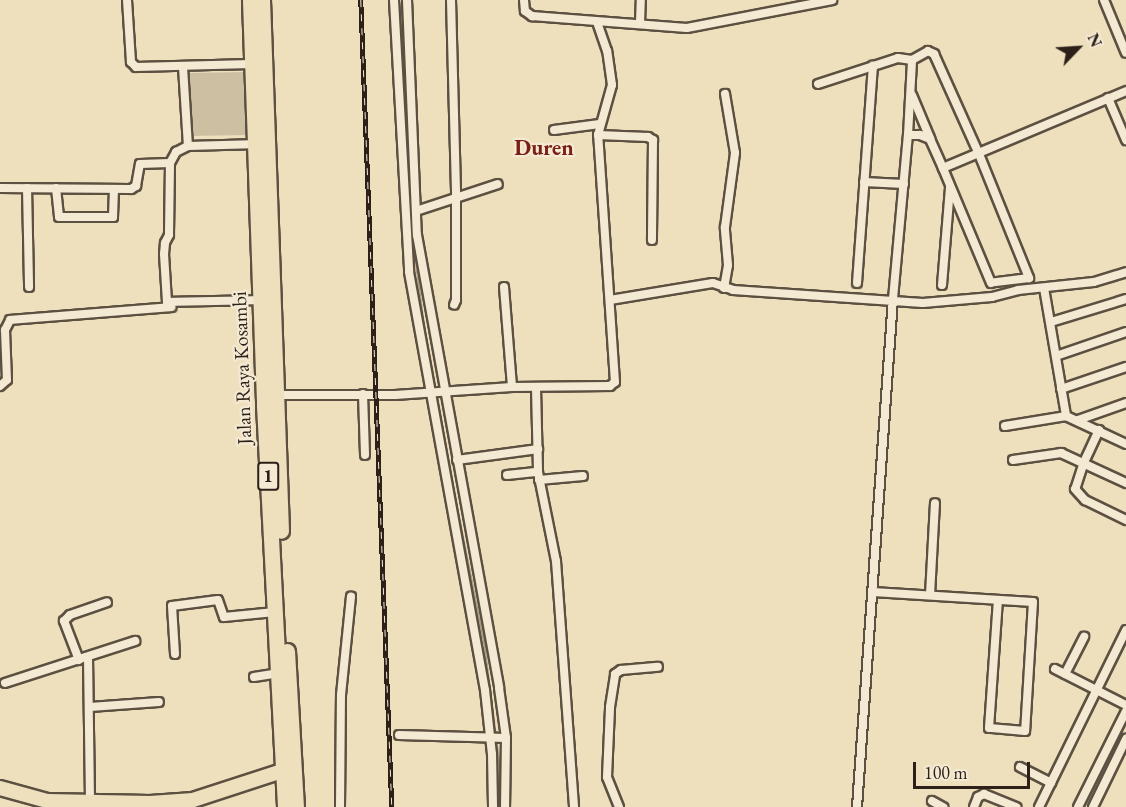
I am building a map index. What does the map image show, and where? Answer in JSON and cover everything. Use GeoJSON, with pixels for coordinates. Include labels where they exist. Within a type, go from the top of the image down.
{"type":"FeatureCollection","features":[{"type":"Feature","properties":{"kind":"highway","name":"Jalan Raya Kosambi"},"geometry":{"type":"LineString","coordinates":[[250,0],[251,64],[260,144],[276,395],[296,807]]}},
{"type":"Feature","properties":{"kind":"highway","name":"Jalan Raya Kosambi"},"geometry":{"type":"LineString","coordinates":[[262,0],[261,300],[285,807]]}},
{"type":"Feature","properties":{"kind":"main road"},"geometry":{"type":"LineString","coordinates":[[0,788],[47,801],[113,805],[193,803],[282,771]]}},
{"type":"Feature","properties":{"kind":"street"},"geometry":{"type":"LineString","coordinates":[[127,0],[133,64],[138,68],[251,64]]}},
{"type":"Feature","properties":{"kind":"street"},"geometry":{"type":"LineString","coordinates":[[394,0],[401,14],[411,218]]}},
{"type":"Feature","properties":{"kind":"street"},"geometry":{"type":"LineString","coordinates":[[406,0],[401,14],[411,218],[409,272],[422,303],[437,391],[457,460],[493,654],[498,738],[506,807]]}},
{"type":"Feature","properties":{"kind":"street"},"geometry":{"type":"LineString","coordinates":[[451,0],[456,196],[456,300],[454,306]]}},
{"type":"Feature","properties":{"kind":"street"},"geometry":{"type":"LineString","coordinates":[[524,0],[525,11],[532,16],[687,28],[831,0]]}},
{"type":"Feature","properties":{"kind":"street"},"geometry":{"type":"LineString","coordinates":[[640,23],[641,0]]}},
{"type":"Feature","properties":{"kind":"street"},"geometry":{"type":"LineString","coordinates":[[1104,0],[1126,53]]}},
{"type":"Feature","properties":{"kind":"street"},"geometry":{"type":"LineString","coordinates":[[276,395],[610,386],[615,382],[598,135],[612,85],[607,51],[597,22]]}},
{"type":"Feature","properties":{"kind":"street"},"geometry":{"type":"LineString","coordinates":[[818,84],[898,58],[912,60],[924,52],[934,54],[979,154],[1029,278],[991,283],[910,92]]}},
{"type":"Feature","properties":{"kind":"street"},"geometry":{"type":"LineString","coordinates":[[857,807],[912,60]]}},
{"type":"Feature","properties":{"kind":"street"},"geometry":{"type":"LineString","coordinates":[[857,283],[873,66]]}},
{"type":"Feature","properties":{"kind":"street"},"geometry":{"type":"LineString","coordinates":[[183,67],[188,146]]}},
{"type":"Feature","properties":{"kind":"street"},"geometry":{"type":"LineString","coordinates":[[943,168],[1126,91]]}},
{"type":"Feature","properties":{"kind":"street"},"geometry":{"type":"LineString","coordinates":[[724,288],[728,266],[725,227],[735,153],[725,94]]}},
{"type":"Feature","properties":{"kind":"street"},"geometry":{"type":"LineString","coordinates":[[1108,98],[1126,140]]}},
{"type":"Feature","properties":{"kind":"street"},"geometry":{"type":"LineString","coordinates":[[554,130],[600,124]]}},
{"type":"Feature","properties":{"kind":"street"},"geometry":{"type":"LineString","coordinates":[[598,135],[648,136],[653,140],[652,240]]}},
{"type":"Feature","properties":{"kind":"street"},"geometry":{"type":"LineString","coordinates":[[908,135],[920,135],[930,139]]}},
{"type":"Feature","properties":{"kind":"street"},"geometry":{"type":"LineString","coordinates":[[260,144],[188,146],[176,152],[170,163],[169,235],[165,243],[164,254],[167,302],[261,300]]}},
{"type":"Feature","properties":{"kind":"street"},"geometry":{"type":"LineString","coordinates":[[0,188],[114,190],[135,188],[138,167],[142,163],[170,163]]}},
{"type":"Feature","properties":{"kind":"street"},"geometry":{"type":"LineString","coordinates":[[864,182],[904,184]]}},
{"type":"Feature","properties":{"kind":"street"},"geometry":{"type":"LineString","coordinates":[[411,218],[456,196],[498,184]]}},
{"type":"Feature","properties":{"kind":"street"},"geometry":{"type":"LineString","coordinates":[[942,285],[950,184]]}},
{"type":"Feature","properties":{"kind":"street"},"geometry":{"type":"LineString","coordinates":[[27,188],[29,287]]}},
{"type":"Feature","properties":{"kind":"street"},"geometry":{"type":"LineString","coordinates":[[56,188],[59,217],[113,217],[114,190]]}},
{"type":"Feature","properties":{"kind":"street"},"geometry":{"type":"LineString","coordinates":[[411,234],[485,690],[498,738],[492,807]]}},
{"type":"Feature","properties":{"kind":"street"},"geometry":{"type":"LineString","coordinates":[[610,300],[713,283],[724,288],[933,302],[992,297],[1094,282],[1126,272]]}},
{"type":"Feature","properties":{"kind":"street"},"geometry":{"type":"LineString","coordinates":[[504,286],[512,387]]}},
{"type":"Feature","properties":{"kind":"street"},"geometry":{"type":"LineString","coordinates":[[1044,288],[1066,416]]}},
{"type":"Feature","properties":{"kind":"street"},"geometry":{"type":"LineString","coordinates":[[1051,322],[1126,298]]}},
{"type":"Feature","properties":{"kind":"street"},"geometry":{"type":"LineString","coordinates":[[0,386],[7,380],[5,330],[10,320],[171,307]]}},
{"type":"Feature","properties":{"kind":"street"},"geometry":{"type":"LineString","coordinates":[[1056,356],[1126,332]]}},
{"type":"Feature","properties":{"kind":"street"},"geometry":{"type":"LineString","coordinates":[[1060,388],[1126,367]]}},
{"type":"Feature","properties":{"kind":"street"},"geometry":{"type":"LineString","coordinates":[[536,388],[538,476],[556,561],[573,807]]}},
{"type":"Feature","properties":{"kind":"street"},"geometry":{"type":"LineString","coordinates":[[363,394],[365,455]]}},
{"type":"Feature","properties":{"kind":"street"},"geometry":{"type":"LineString","coordinates":[[1078,420],[1126,403]]}},
{"type":"Feature","properties":{"kind":"street"},"geometry":{"type":"LineString","coordinates":[[1005,426],[1066,416],[1126,444]]}},
{"type":"Feature","properties":{"kind":"street"},"geometry":{"type":"LineString","coordinates":[[1099,430],[1075,487],[1084,500],[1126,520]]}},
{"type":"Feature","properties":{"kind":"street"},"geometry":{"type":"LineString","coordinates":[[457,460],[538,449]]}},
{"type":"Feature","properties":{"kind":"street"},"geometry":{"type":"LineString","coordinates":[[1013,460],[1061,453],[1126,483]]}},
{"type":"Feature","properties":{"kind":"street"},"geometry":{"type":"LineString","coordinates":[[507,475],[583,476]]}},
{"type":"Feature","properties":{"kind":"street"},"geometry":{"type":"LineString","coordinates":[[930,595],[934,503]]}},
{"type":"Feature","properties":{"kind":"street"},"geometry":{"type":"LineString","coordinates":[[873,592],[1033,602],[1025,730],[989,728],[998,600]]}},
{"type":"Feature","properties":{"kind":"street"},"geometry":{"type":"LineString","coordinates":[[340,807],[340,694],[351,597]]}},
{"type":"Feature","properties":{"kind":"street"},"geometry":{"type":"LineString","coordinates":[[175,654],[172,606],[218,600],[224,617],[275,612]]}},
{"type":"Feature","properties":{"kind":"street"},"geometry":{"type":"LineString","coordinates":[[90,803],[90,707],[84,658],[64,621],[70,615],[107,602]]}},
{"type":"Feature","properties":{"kind":"street"},"geometry":{"type":"LineString","coordinates":[[1039,807],[1126,630]]}},
{"type":"Feature","properties":{"kind":"street"},"geometry":{"type":"LineString","coordinates":[[1065,674],[1084,637]]}},
{"type":"Feature","properties":{"kind":"street"},"geometry":{"type":"LineString","coordinates":[[5,683],[135,641]]}},
{"type":"Feature","properties":{"kind":"street"},"geometry":{"type":"LineString","coordinates":[[619,807],[607,777],[615,674],[621,670],[658,667]]}},
{"type":"Feature","properties":{"kind":"street"},"geometry":{"type":"LineString","coordinates":[[1055,669],[1126,705]]}},
{"type":"Feature","properties":{"kind":"street"},"geometry":{"type":"LineString","coordinates":[[254,677],[278,673]]}},
{"type":"Feature","properties":{"kind":"street"},"geometry":{"type":"LineString","coordinates":[[90,707],[159,702]]}},
{"type":"Feature","properties":{"kind":"street"},"geometry":{"type":"LineString","coordinates":[[1078,807],[1126,711]]}},
{"type":"Feature","properties":{"kind":"street"},"geometry":{"type":"LineString","coordinates":[[399,735],[498,738]]}},
{"type":"Feature","properties":{"kind":"street"},"geometry":{"type":"LineString","coordinates":[[1093,807],[1126,739]]}},
{"type":"Feature","properties":{"kind":"street"},"geometry":{"type":"LineString","coordinates":[[1020,767],[1051,783]]}},
{"type":"Feature","properties":{"kind":"street"},"geometry":{"type":"LineString","coordinates":[[974,807],[978,797],[984,794],[1017,807]]}},
{"type":"Feature","properties":{"kind":"street"},"geometry":{"type":"LineString","coordinates":[[932,801],[943,807]]}},
{"type":"Feature","properties":{"kind":"shaded area"},"geometry":{"type":"Polygon","coordinates":[[[248,72],[249,135],[188,136],[187,73],[248,72]]]}},
{"type":"Feature","properties":{"kind":"waterway"},"geometry":{"type":"LineString","coordinates":[[402,0],[403,87]]}},
{"type":"Feature","properties":{"kind":"waterway"},"geometry":{"type":"LineString","coordinates":[[407,168],[413,240],[427,350]]}},
{"type":"Feature","properties":{"kind":"waterway"},"geometry":{"type":"LineString","coordinates":[[435,397],[484,642],[501,776],[500,807]]}},
{"type":"Feature","properties":{"kind":"railway"},"geometry":{"type":"LineString","coordinates":[[361,0],[392,807]]}},
{"type":"Feature","properties":{"kind":"district","name":"Duren"},"geometry":{"type":"Point","coordinates":[544,148]}}]}
